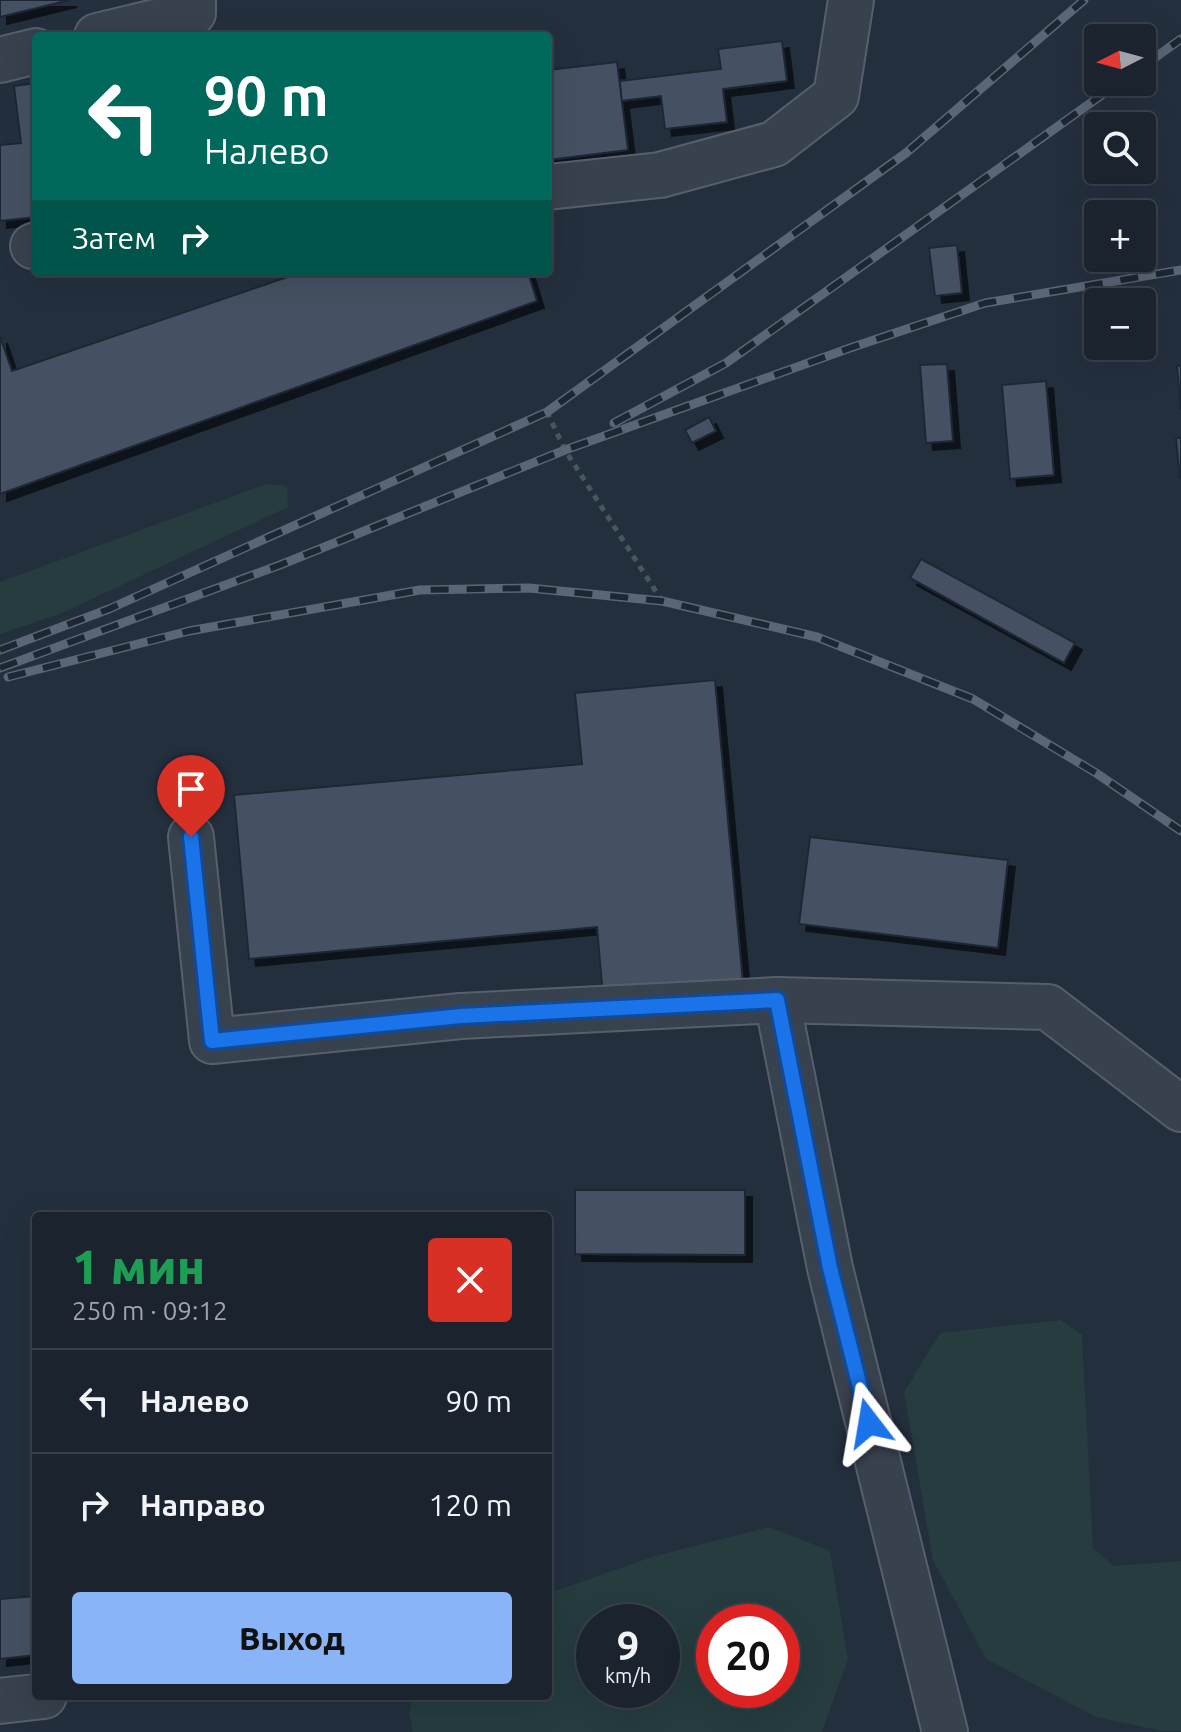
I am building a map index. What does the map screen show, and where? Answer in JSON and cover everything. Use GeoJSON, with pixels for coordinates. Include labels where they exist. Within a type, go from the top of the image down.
{"type":"FeatureCollection","features":[{"type":"Feature","properties":{"kind":"lane"},"geometry":{"type":"LineString","coordinates":[[114,32],[193,13],[193,0]]}},
{"type":"Feature","properties":{"kind":"lane"},"geometry":{"type":"LineString","coordinates":[[552,187],[660,175],[774,144],[836,96],[851,0]]}},
{"type":"Feature","properties":{"kind":"lane"},"geometry":{"type":"LineString","coordinates":[[0,60],[32,52]]}},
{"type":"Feature","properties":{"kind":"lane"},"geometry":{"type":"LineString","coordinates":[[191,837],[212,1041],[461,1016],[777,1000],[1048,1007],[1181,1109]]}},
{"type":"Feature","properties":{"kind":"lane"},"geometry":{"type":"LineString","coordinates":[[777,1000],[830,1268],[945,1732]]}},
{"type":"Feature","properties":{"kind":"lane"},"geometry":{"type":"LineString","coordinates":[[0,1701],[32,1697]]}},
{"type":"Feature","properties":{"kind":"path"},"geometry":{"type":"LineString","coordinates":[[547,412],[565,450],[662,601]]}},
{"type":"Feature","properties":{"kind":"green space"},"geometry":{"type":"Polygon","coordinates":[[[266,484],[287,486],[288,507],[62,613],[0,634],[0,582],[266,484]]]}},
{"type":"Feature","properties":{"kind":"green space"},"geometry":{"type":"Polygon","coordinates":[[[1061,1320],[1082,1335],[1093,1548],[1114,1566],[1181,1561],[1181,1731],[1163,1731],[1096,1717],[986,1659],[933,1560],[904,1392],[940,1333],[1061,1320]]]}},
{"type":"Feature","properties":{"kind":"green space"},"geometry":{"type":"Polygon","coordinates":[[[769,1527],[830,1551],[848,1659],[822,1732],[413,1732],[409,1713],[412,1700],[552,1700],[552,1591],[652,1557],[769,1527]]]}},
{"type":"Feature","properties":{"kind":"building"},"geometry":{"type":"Polygon","coordinates":[[[0,0],[70,0],[0,17],[0,0]]]}},
{"type":"Feature","properties":{"kind":"building"},"geometry":{"type":"Polygon","coordinates":[[[782,41],[787,81],[723,89],[727,122],[665,129],[661,96],[621,101],[620,81],[721,69],[718,49],[782,41]]]}},
{"type":"Feature","properties":{"kind":"building"},"geometry":{"type":"Polygon","coordinates":[[[617,62],[628,150],[552,160],[552,70],[617,62]]]}},
{"type":"Feature","properties":{"kind":"building"},"geometry":{"type":"Polygon","coordinates":[[[32,84],[32,217],[0,221],[0,145],[21,143],[14,86],[32,84]]]}},
{"type":"Feature","properties":{"kind":"building"},"geometry":{"type":"Polygon","coordinates":[[[957,245],[962,293],[935,296],[929,248],[957,245]]]}},
{"type":"Feature","properties":{"kind":"building"},"geometry":{"type":"Polygon","coordinates":[[[290,276],[529,276],[537,301],[0,494],[0,336],[12,371],[290,276]]]}},
{"type":"Feature","properties":{"kind":"building"},"geometry":{"type":"Polygon","coordinates":[[[947,364],[953,441],[926,443],[920,365],[947,364]]]}},
{"type":"Feature","properties":{"kind":"building"},"geometry":{"type":"Polygon","coordinates":[[[1181,365],[1181,409],[1177,366],[1181,365]]]}},
{"type":"Feature","properties":{"kind":"building"},"geometry":{"type":"Polygon","coordinates":[[[1046,381],[1054,475],[1010,479],[1002,385],[1046,381]]]}},
{"type":"Feature","properties":{"kind":"building"},"geometry":{"type":"Polygon","coordinates":[[[709,417],[716,431],[692,443],[685,430],[709,417]]]}},
{"type":"Feature","properties":{"kind":"building"},"geometry":{"type":"Polygon","coordinates":[[[1176,438],[1181,438],[1181,478],[1180,478],[1176,438]]]}},
{"type":"Feature","properties":{"kind":"building"},"geometry":{"type":"Polygon","coordinates":[[[921,559],[1075,643],[1064,663],[910,578],[921,559]]]}},
{"type":"Feature","properties":{"kind":"building"},"geometry":{"type":"Polygon","coordinates":[[[715,680],[743,983],[603,996],[597,927],[249,959],[234,795],[582,764],[575,693],[715,680]]]}},
{"type":"Feature","properties":{"kind":"building"},"geometry":{"type":"Polygon","coordinates":[[[810,837],[1008,860],[998,948],[799,924],[810,837]]]}},
{"type":"Feature","properties":{"kind":"building"},"geometry":{"type":"Polygon","coordinates":[[[575,1190],[745,1190],[745,1255],[575,1254],[575,1190]]]}},
{"type":"Feature","properties":{"kind":"building"},"geometry":{"type":"Polygon","coordinates":[[[32,1596],[32,1655],[0,1659],[0,1599],[32,1596]]]}},
{"type":"Feature","properties":{"kind":"railway"},"geometry":{"type":"LineString","coordinates":[[0,650],[109,609],[547,412],[906,153],[1084,0]]}},
{"type":"Feature","properties":{"kind":"railway"},"geometry":{"type":"LineString","coordinates":[[1156,57],[1181,39]]}},
{"type":"Feature","properties":{"kind":"railway"},"geometry":{"type":"LineString","coordinates":[[614,423],[726,363],[1100,96]]}},
{"type":"Feature","properties":{"kind":"railway"},"geometry":{"type":"LineString","coordinates":[[0,668],[280,565],[565,450],[850,348],[985,303],[1181,270]]}},
{"type":"Feature","properties":{"kind":"railway"},"geometry":{"type":"LineString","coordinates":[[8,677],[189,631],[420,590],[529,588],[662,601],[817,637],[973,699],[1096,773],[1181,831]]}},
{"type":"Feature","properties":{"kind":"route"},"geometry":{"type":"LineString","coordinates":[[191,837],[212,1041],[461,1016],[777,1000],[830,1268],[869,1423]]}}]}
